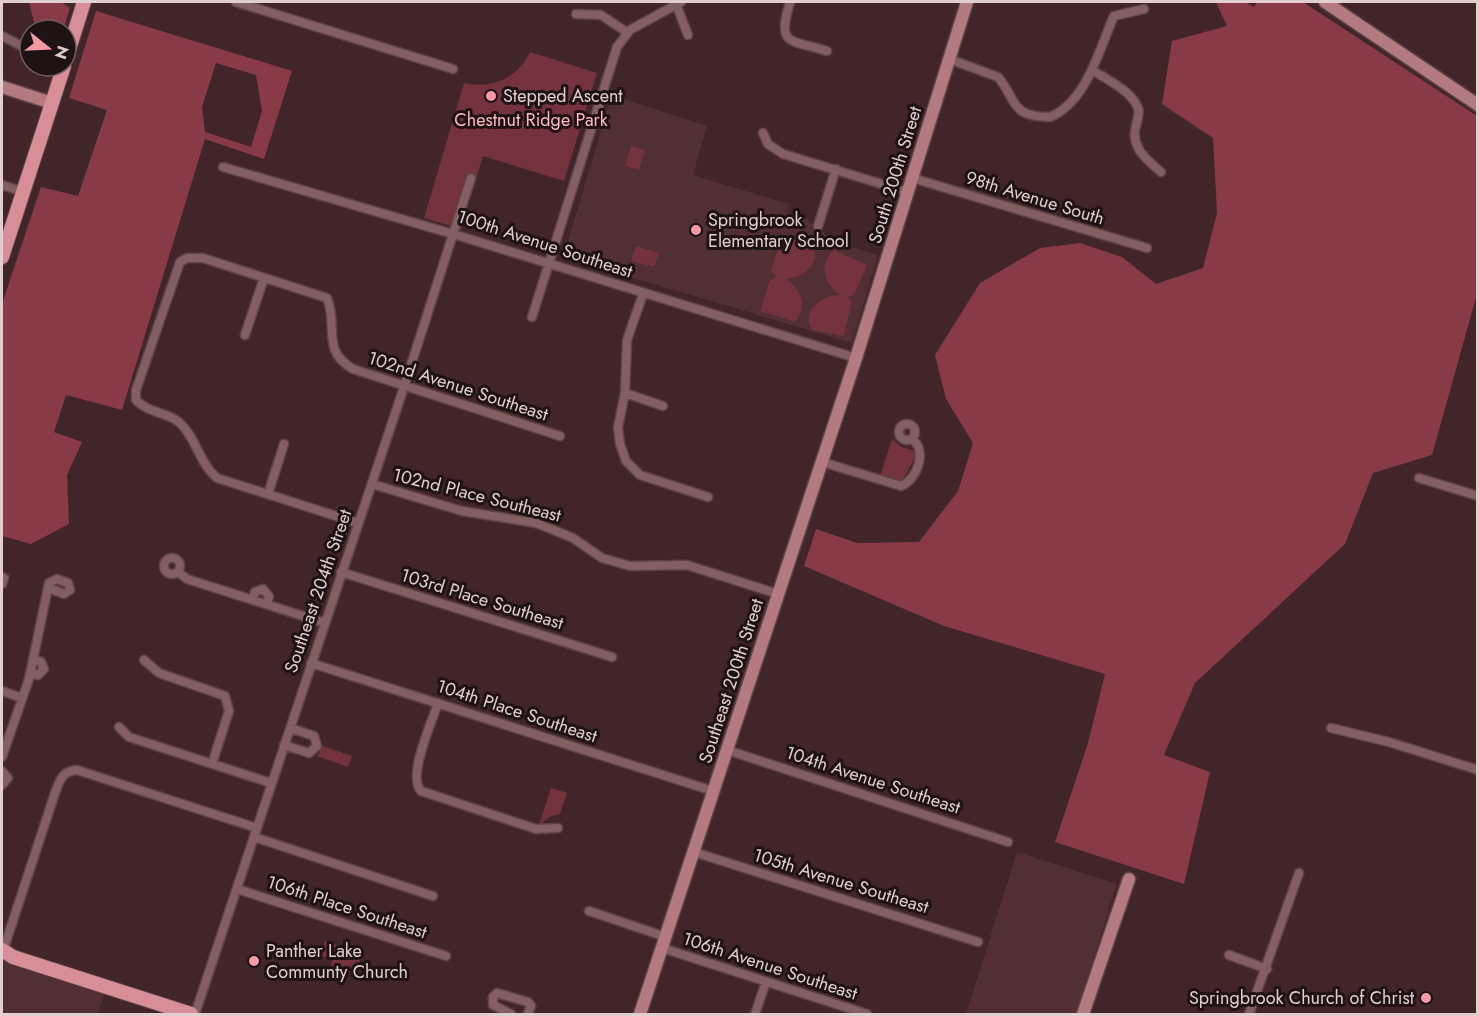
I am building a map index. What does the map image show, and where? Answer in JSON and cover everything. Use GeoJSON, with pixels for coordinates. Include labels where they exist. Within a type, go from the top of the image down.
{"type":"FeatureCollection","features":[{"type":"Feature","properties":{"kind":"main road"},"geometry":{"type":"LineString","coordinates":[[78,21],[84,2]]}},
{"type":"Feature","properties":{"kind":"main road"},"geometry":{"type":"LineString","coordinates":[[2,257],[60,78]]}},
{"type":"Feature","properties":{"kind":"main road"},"geometry":{"type":"LineString","coordinates":[[5,954],[193,1014]]}},
{"type":"Feature","properties":{"kind":"street"},"geometry":{"type":"LineString","coordinates":[[236,2],[453,69]]}},
{"type":"Feature","properties":{"kind":"street"},"geometry":{"type":"LineString","coordinates":[[790,2],[783,26],[785,35],[790,40],[827,51]]}},
{"type":"Feature","properties":{"kind":"street","name":"South 200th Street"},"geometry":{"type":"LineString","coordinates":[[856,358],[967,2]]}},
{"type":"Feature","properties":{"kind":"street"},"geometry":{"type":"LineString","coordinates":[[532,317],[616,47],[628,33],[679,3],[688,34]]}},
{"type":"Feature","properties":{"kind":"street"},"geometry":{"type":"LineString","coordinates":[[1333,4],[1478,105]]}},
{"type":"Feature","properties":{"kind":"street"},"geometry":{"type":"LineString","coordinates":[[949,59],[998,77],[1011,102],[1018,108],[1044,117],[1057,115],[1064,109],[1092,70],[1114,16],[1144,9]]}},
{"type":"Feature","properties":{"kind":"street"},"geometry":{"type":"LineString","coordinates":[[576,14],[601,15],[628,33]]}},
{"type":"Feature","properties":{"kind":"street"},"geometry":{"type":"LineString","coordinates":[[2,36],[18,44]]}},
{"type":"Feature","properties":{"kind":"street"},"geometry":{"type":"LineString","coordinates":[[1092,70],[1134,101],[1138,109],[1134,135],[1138,148],[1144,158],[1161,172]]}},
{"type":"Feature","properties":{"kind":"street"},"geometry":{"type":"LineString","coordinates":[[2,87],[52,103]]}},
{"type":"Feature","properties":{"kind":"street"},"geometry":{"type":"LineString","coordinates":[[763,133],[768,144],[783,154],[908,192]]}},
{"type":"Feature","properties":{"kind":"street","name":"100th Avenue Southeast"},"geometry":{"type":"LineString","coordinates":[[223,167],[453,234],[856,358]]}},
{"type":"Feature","properties":{"kind":"street"},"geometry":{"type":"LineString","coordinates":[[818,226],[836,169]]}},
{"type":"Feature","properties":{"kind":"street","name":"Southeast 204th Street"},"geometry":{"type":"LineString","coordinates":[[193,1014],[372,484],[471,178]]}},
{"type":"Feature","properties":{"kind":"street","name":"98th Avenue South"},"geometry":{"type":"LineString","coordinates":[[912,178],[1148,248]]}},
{"type":"Feature","properties":{"kind":"street"},"geometry":{"type":"LineString","coordinates":[[2,185],[24,192]]}},
{"type":"Feature","properties":{"kind":"street"},"geometry":{"type":"LineString","coordinates":[[245,336],[264,278],[203,258],[187,258],[180,262],[135,390],[136,400],[147,409],[177,421],[184,428],[206,466],[217,478],[358,523]]}},
{"type":"Feature","properties":{"kind":"street","name":"102nd Avenue Southeast"},"geometry":{"type":"LineString","coordinates":[[264,278],[327,298],[331,308],[331,344],[343,363],[404,387],[560,436]]}},
{"type":"Feature","properties":{"kind":"street"},"geometry":{"type":"LineString","coordinates":[[643,294],[627,340],[625,393],[618,427],[626,460],[640,475],[708,497]]}},
{"type":"Feature","properties":{"kind":"street","name":"Southeast 200th Street"},"geometry":{"type":"LineString","coordinates":[[640,1014],[856,358]]}},
{"type":"Feature","properties":{"kind":"street"},"geometry":{"type":"LineString","coordinates":[[625,393],[663,406]]}},
{"type":"Feature","properties":{"kind":"street"},"geometry":{"type":"LineString","coordinates":[[822,462],[901,486],[913,477],[920,457],[919,446],[912,439]]}},
{"type":"Feature","properties":{"kind":"street"},"geometry":{"type":"LineString","coordinates":[[268,494],[284,444]]}},
{"type":"Feature","properties":{"kind":"street"},"geometry":{"type":"LineString","coordinates":[[1419,478],[1478,496]]}},
{"type":"Feature","properties":{"kind":"street","name":"102nd Place Southeast"},"geometry":{"type":"LineString","coordinates":[[372,484],[441,506],[554,529],[573,538],[602,558],[616,563],[630,566],[687,565],[778,594]]}},
{"type":"Feature","properties":{"kind":"street"},"geometry":{"type":"LineString","coordinates":[[178,572],[186,579],[325,623]]}},
{"type":"Feature","properties":{"kind":"street","name":"103rd Place Southeast"},"geometry":{"type":"LineString","coordinates":[[341,572],[612,657]]}},
{"type":"Feature","properties":{"kind":"street"},"geometry":{"type":"LineString","coordinates":[[2,757],[30,673],[38,675],[44,669],[41,662],[33,659],[49,585]]}},
{"type":"Feature","properties":{"kind":"street"},"geometry":{"type":"LineString","coordinates":[[252,600],[255,592],[263,589],[269,596],[267,604]]}},
{"type":"Feature","properties":{"kind":"street"},"geometry":{"type":"LineString","coordinates":[[144,660],[159,673],[220,693],[227,701],[229,711],[212,764]]}},
{"type":"Feature","properties":{"kind":"street","name":"104th Place Southeast"},"geometry":{"type":"LineString","coordinates":[[311,663],[713,790]]}},
{"type":"Feature","properties":{"kind":"street"},"geometry":{"type":"LineString","coordinates":[[2,691],[22,698]]}},
{"type":"Feature","properties":{"kind":"street"},"geometry":{"type":"LineString","coordinates":[[438,703],[416,773],[417,787],[429,796],[536,829],[558,828]]}},
{"type":"Feature","properties":{"kind":"street"},"geometry":{"type":"LineString","coordinates":[[119,727],[129,737],[272,783]]}},
{"type":"Feature","properties":{"kind":"street"},"geometry":{"type":"LineString","coordinates":[[284,745],[309,753],[317,746],[314,736],[290,728]]}},
{"type":"Feature","properties":{"kind":"street"},"geometry":{"type":"LineString","coordinates":[[1331,728],[1389,742],[1478,770]]}},
{"type":"Feature","properties":{"kind":"street","name":"104th Avenue Southeast"},"geometry":{"type":"LineString","coordinates":[[727,750],[1008,842]]}},
{"type":"Feature","properties":{"kind":"street"},"geometry":{"type":"LineString","coordinates":[[5,954],[55,793],[62,775],[69,771],[77,770],[433,896]]}},
{"type":"Feature","properties":{"kind":"street"},"geometry":{"type":"LineString","coordinates":[[2,771],[8,778],[2,785]]}},
{"type":"Feature","properties":{"kind":"street","name":"105th Avenue Southeast"},"geometry":{"type":"LineString","coordinates":[[694,852],[978,942]]}},
{"type":"Feature","properties":{"kind":"street"},"geometry":{"type":"LineString","coordinates":[[1248,1014],[1267,969],[1299,873]]}},
{"type":"Feature","properties":{"kind":"street"},"geometry":{"type":"LineString","coordinates":[[1083,1014],[1129,879]]}},
{"type":"Feature","properties":{"kind":"street","name":"106th Place Southeast"},"geometry":{"type":"LineString","coordinates":[[237,889],[446,956]]}},
{"type":"Feature","properties":{"kind":"street","name":"106th Avenue Southeast"},"geometry":{"type":"LineString","coordinates":[[589,911],[766,982],[867,1014]]}},
{"type":"Feature","properties":{"kind":"street"},"geometry":{"type":"LineString","coordinates":[[1229,955],[1267,969]]}},
{"type":"Feature","properties":{"kind":"street"},"geometry":{"type":"LineString","coordinates":[[755,1014],[766,982]]}},
{"type":"Feature","properties":{"kind":"street"},"geometry":{"type":"LineString","coordinates":[[511,1014],[493,1005],[493,996],[497,993],[528,1002],[531,1006],[528,1014]]}},
{"type":"Feature","properties":{"kind":"shaded area"},"geometry":{"type":"Polygon","coordinates":[[[29,2],[61,2],[70,8],[67,18],[33,18],[29,2]]]}},
{"type":"Feature","properties":{"kind":"shaded area"},"geometry":{"type":"Polygon","coordinates":[[[1216,2],[1246,2],[1254,7],[1257,2],[1303,2],[1477,116],[1477,294],[1432,455],[1373,473],[1345,544],[1195,683],[1164,755],[1210,772],[1184,884],[1055,842],[1088,743],[1105,674],[944,626],[804,566],[816,529],[857,543],[919,542],[958,491],[973,443],[946,399],[935,355],[980,283],[1040,248],[1080,243],[1122,257],[1156,284],[1203,268],[1217,213],[1213,138],[1162,104],[1172,41],[1227,26],[1216,2]]]}},
{"type":"Feature","properties":{"kind":"shaded area"},"geometry":{"type":"Polygon","coordinates":[[[96,11],[292,71],[264,159],[205,139],[122,410],[66,395],[54,432],[82,442],[67,475],[69,524],[31,544],[2,536],[2,304],[41,187],[78,196],[107,110],[69,98],[75,78],[78,78],[78,69],[96,11]],[[216,63],[202,107],[205,132],[251,147],[262,111],[256,75],[216,63]]]}},
{"type":"Feature","properties":{"kind":"shaded area","name":"Springbrook Elementary School"},"geometry":{"type":"Polygon","coordinates":[[[612,95],[707,126],[693,175],[789,204],[787,212],[806,218],[834,242],[878,255],[852,343],[563,257],[612,95]]]}},
{"type":"Feature","properties":{"kind":"shaded area"},"geometry":{"type":"Polygon","coordinates":[[[1017,852],[1117,884],[1076,1014],[966,1014],[1017,852]]]}},
{"type":"Feature","properties":{"kind":"shaded area"},"geometry":{"type":"Polygon","coordinates":[[[2,953],[107,987],[98,1014],[2,1014],[2,953]]]}},
{"type":"Feature","properties":{"kind":"green space","name":"Chestnut Ridge Park"},"geometry":{"type":"Polygon","coordinates":[[[530,52],[597,73],[564,181],[483,156],[461,229],[424,218],[464,83],[484,84],[503,80],[519,69],[530,52]]]}},
{"type":"Feature","properties":{"kind":"green space"},"geometry":{"type":"Polygon","coordinates":[[[631,146],[645,150],[639,170],[625,166],[631,146]]]}},
{"type":"Feature","properties":{"kind":"green space"},"geometry":{"type":"Polygon","coordinates":[[[781,237],[812,245],[815,252],[813,263],[804,273],[786,279],[796,288],[801,299],[801,310],[795,322],[760,311],[770,280],[777,277],[771,272],[781,237]]]}},
{"type":"Feature","properties":{"kind":"green space"},"geometry":{"type":"Polygon","coordinates":[[[636,246],[659,253],[654,267],[631,261],[636,246]]]}},
{"type":"Feature","properties":{"kind":"green space"},"geometry":{"type":"Polygon","coordinates":[[[834,250],[867,265],[854,295],[847,297],[852,301],[844,336],[812,330],[809,323],[811,310],[815,305],[827,297],[840,295],[834,291],[825,274],[826,262],[834,250]]]}},
{"type":"Feature","properties":{"kind":"green space"},"geometry":{"type":"Polygon","coordinates":[[[892,439],[902,447],[915,451],[914,459],[903,480],[895,481],[880,476],[892,439]]]}},
{"type":"Feature","properties":{"kind":"green space"},"geometry":{"type":"Polygon","coordinates":[[[323,746],[352,756],[348,767],[317,756],[323,746]]]}},
{"type":"Feature","properties":{"kind":"green space"},"geometry":{"type":"Polygon","coordinates":[[[551,788],[567,793],[560,814],[551,816],[539,825],[551,788]]]}},
{"type":"Feature","properties":{"kind":"green space"},"geometry":{"type":"Polygon","coordinates":[[[325,941],[362,953],[356,975],[330,967],[333,959],[321,956],[325,941]]]}},
{"type":"Feature","properties":{"kind":"place","name":"Stepped Ascent"},"geometry":{"type":"Point","coordinates":[491,96]}},
{"type":"Feature","properties":{"kind":"place","name":"Springbrook Elementary School"},"geometry":{"type":"Point","coordinates":[696,230]}},
{"type":"Feature","properties":{"kind":"place","name":"Panther Lake Communty Church"},"geometry":{"type":"Point","coordinates":[254,961]}},
{"type":"Feature","properties":{"kind":"place","name":"Springbrook Church of Christ"},"geometry":{"type":"Point","coordinates":[1426,998]}}]}
